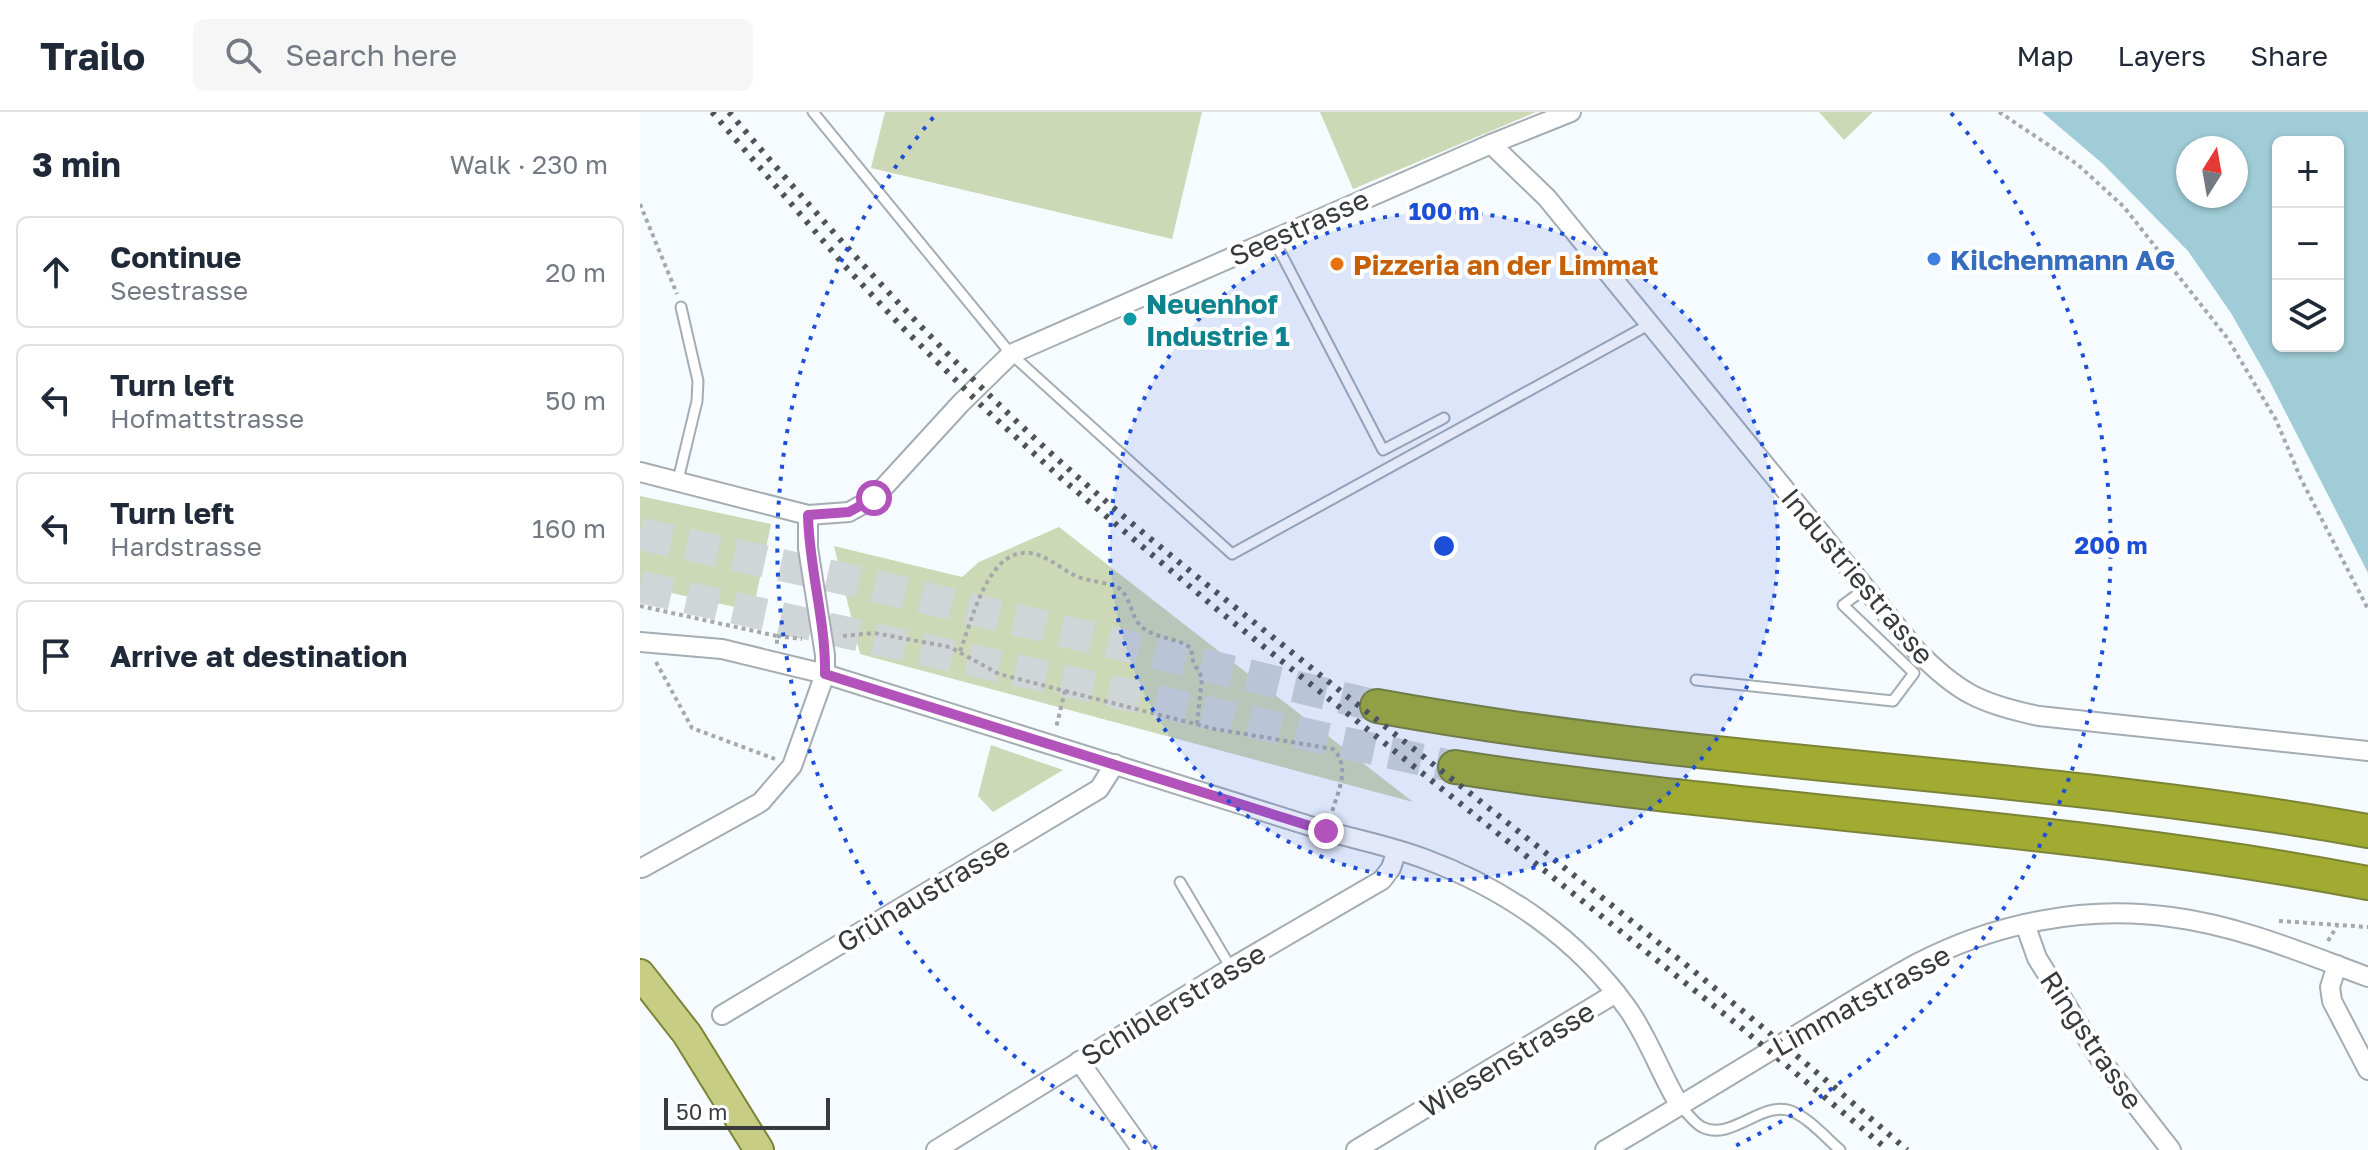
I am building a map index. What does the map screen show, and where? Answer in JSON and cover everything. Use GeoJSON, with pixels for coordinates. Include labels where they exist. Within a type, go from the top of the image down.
{"type":"FeatureCollection","features":[{"type":"Feature","properties":{"kind":"highway"},"geometry":{"type":"LineString","coordinates":[[1377,706],[1620,743],[2091,790],[2368,831]]}},
{"type":"Feature","properties":{"kind":"highway"},"geometry":{"type":"LineString","coordinates":[[1455,767],[1658,793],[2085,839],[2226,858],[2368,883]]}},
{"type":"Feature","properties":{"kind":"main road"},"geometry":{"type":"LineString","coordinates":[[640,974],[687,1034],[759,1150]]}},
{"type":"Feature","properties":{"kind":"street","name":"Seestrasse"},"geometry":{"type":"LineString","coordinates":[[640,472],[808,515],[849,512],[874,498],[961,403],[1011,354],[1273,238],[1571,112]]}},
{"type":"Feature","properties":{"kind":"street","name":"Industriestrasse"},"geometry":{"type":"LineString","coordinates":[[1491,144],[1547,198],[1916,650],[1941,676],[1969,695],[1997,707],[2039,716],[2368,751]]}},
{"type":"Feature","properties":{"kind":"street"},"geometry":{"type":"LineString","coordinates":[[642,868],[761,802],[792,766],[825,674],[823,640],[808,548],[808,515]]}},
{"type":"Feature","properties":{"kind":"street"},"geometry":{"type":"LineString","coordinates":[[643,643],[722,649],[825,674],[1052,747],[1397,850],[1457,872],[1517,904],[1570,943],[1616,993],[1636,1023],[1680,1106]]}},
{"type":"Feature","properties":{"kind":"street","name":"Grünaustrasse"},"geometry":{"type":"LineString","coordinates":[[722,1015],[1099,789],[1115,764]]}},
{"type":"Feature","properties":{"kind":"street","name":"Schiblerstrasse"},"geometry":{"type":"LineString","coordinates":[[936,1150],[1231,968],[1382,880],[1391,868],[1397,850]]}},
{"type":"Feature","properties":{"kind":"street","name":"Limmatstrasse"},"geometry":{"type":"LineString","coordinates":[[1605,1150],[1918,963],[1982,936],[2025,924],[2075,915],[2134,913],[2191,920],[2257,937],[2368,977]]}},
{"type":"Feature","properties":{"kind":"street","name":"Ringstrasse"},"geometry":{"type":"LineString","coordinates":[[2025,924],[2037,958],[2084,1033],[2129,1099],[2171,1150]]}},
{"type":"Feature","properties":{"kind":"street"},"geometry":{"type":"LineString","coordinates":[[2337,965],[2330,987],[2332,1001],[2368,1070]]}},
{"type":"Feature","properties":{"kind":"street","name":"Wiesenstrasse"},"geometry":{"type":"LineString","coordinates":[[1356,1150],[1616,993]]}},
{"type":"Feature","properties":{"kind":"street"},"geometry":{"type":"LineString","coordinates":[[1079,1061],[1142,1150]]}},
{"type":"Feature","properties":{"kind":"lane"},"geometry":{"type":"LineString","coordinates":[[813,112],[1011,354],[1232,554],[1650,324]]}},
{"type":"Feature","properties":{"kind":"lane"},"geometry":{"type":"LineString","coordinates":[[1273,238],[1383,450],[1444,418]]}},
{"type":"Feature","properties":{"kind":"lane"},"geometry":{"type":"LineString","coordinates":[[678,480],[692,425],[698,381],[681,307]]}},
{"type":"Feature","properties":{"kind":"lane"},"geometry":{"type":"LineString","coordinates":[[1696,680],[1893,701],[1914,673],[1843,605],[1866,588]]}},
{"type":"Feature","properties":{"kind":"lane"},"geometry":{"type":"LineString","coordinates":[[1180,882],[1231,968]]}},
{"type":"Feature","properties":{"kind":"lane"},"geometry":{"type":"LineString","coordinates":[[1680,1106],[1702,1127],[1719,1131],[1777,1110],[1789,1110],[1840,1150]]}},
{"type":"Feature","properties":{"kind":"path"},"geometry":{"type":"LineString","coordinates":[[1999,112],[2077,164],[2124,207],[2228,339],[2276,420],[2301,479],[2368,609]]}},
{"type":"Feature","properties":{"kind":"path"},"geometry":{"type":"LineString","coordinates":[[640,204],[681,307]]}},
{"type":"Feature","properties":{"kind":"path"},"geometry":{"type":"LineString","coordinates":[[960,651],[980,592],[997,570],[1021,553],[1042,556],[1088,581],[1122,590],[1141,627],[1191,648],[1193,661],[1202,678],[1197,724]]}},
{"type":"Feature","properties":{"kind":"path"},"geometry":{"type":"LineString","coordinates":[[640,606],[777,636],[823,640],[874,633],[950,647],[999,674],[1257,738],[1333,749],[1342,762],[1338,792]]}},
{"type":"Feature","properties":{"kind":"path"},"geometry":{"type":"LineString","coordinates":[[773,662],[777,636]]}},
{"type":"Feature","properties":{"kind":"path"},"geometry":{"type":"LineString","coordinates":[[643,643],[692,728],[792,766]]}},
{"type":"Feature","properties":{"kind":"path"},"geometry":{"type":"LineString","coordinates":[[1052,747],[1065,691]]}},
{"type":"Feature","properties":{"kind":"path"},"geometry":{"type":"LineString","coordinates":[[2257,937],[2263,924],[2269,920],[2368,927]]}},
{"type":"Feature","properties":{"kind":"green space"},"geometry":{"type":"Polygon","coordinates":[[[885,112],[1202,112],[1172,239],[871,168],[885,112]]]}},
{"type":"Feature","properties":{"kind":"green space"},"geometry":{"type":"Polygon","coordinates":[[[1320,112],[1536,112],[1353,189],[1320,112]]]}},
{"type":"Feature","properties":{"kind":"green space"},"geometry":{"type":"Polygon","coordinates":[[[1819,112],[1873,112],[1844,140],[1819,112]]]}},
{"type":"Feature","properties":{"kind":"green space"},"geometry":{"type":"Polygon","coordinates":[[[640,496],[771,524],[753,611],[640,586],[640,496]]]}},
{"type":"Feature","properties":{"kind":"green space"},"geometry":{"type":"Polygon","coordinates":[[[1059,527],[1413,802],[860,654],[834,546],[962,577],[979,562],[1059,527]]]}},
{"type":"Feature","properties":{"kind":"green space"},"geometry":{"type":"Polygon","coordinates":[[[991,745],[1063,770],[993,812],[978,796],[991,745]]]}},
{"type":"Feature","properties":{"kind":"water"},"geometry":{"type":"Polygon","coordinates":[[[2042,112],[2368,112],[2368,573],[2269,380],[2231,313],[2188,251],[2103,164],[2042,112]]]}},
{"type":"Feature","properties":{"kind":"tunnel"},"geometry":{"type":"LineString","coordinates":[[640,534],[854,581],[1377,706]]}},
{"type":"Feature","properties":{"kind":"tunnel"},"geometry":{"type":"LineString","coordinates":[[640,587],[1455,767]]}},
{"type":"Feature","properties":{"kind":"railway"},"geometry":{"type":"LineString","coordinates":[[712,112],[901,326],[1062,479],[1219,611],[1738,1025],[1888,1150]]}},
{"type":"Feature","properties":{"kind":"railway"},"geometry":{"type":"LineString","coordinates":[[729,112],[842,242],[920,325],[1001,407],[1077,477],[1220,595],[1694,971],[1907,1150]]}},
{"type":"Feature","properties":{"kind":"place","name":"Kilchenmann AG"},"geometry":{"type":"Point","coordinates":[1934,259]}},
{"type":"Feature","properties":{"kind":"place","name":"Pizzeria an der Limmat"},"geometry":{"type":"Point","coordinates":[1337,264]}},
{"type":"Feature","properties":{"kind":"place","name":"Neuenhof Industrie 1"},"geometry":{"type":"Point","coordinates":[1130,319]}},
{"type":"Feature","properties":{"kind":"route"},"geometry":{"type":"LineString","coordinates":[[874,498],[849,512],[808,515],[808,548],[825,655],[825,674],[1326,831]]}}]}
